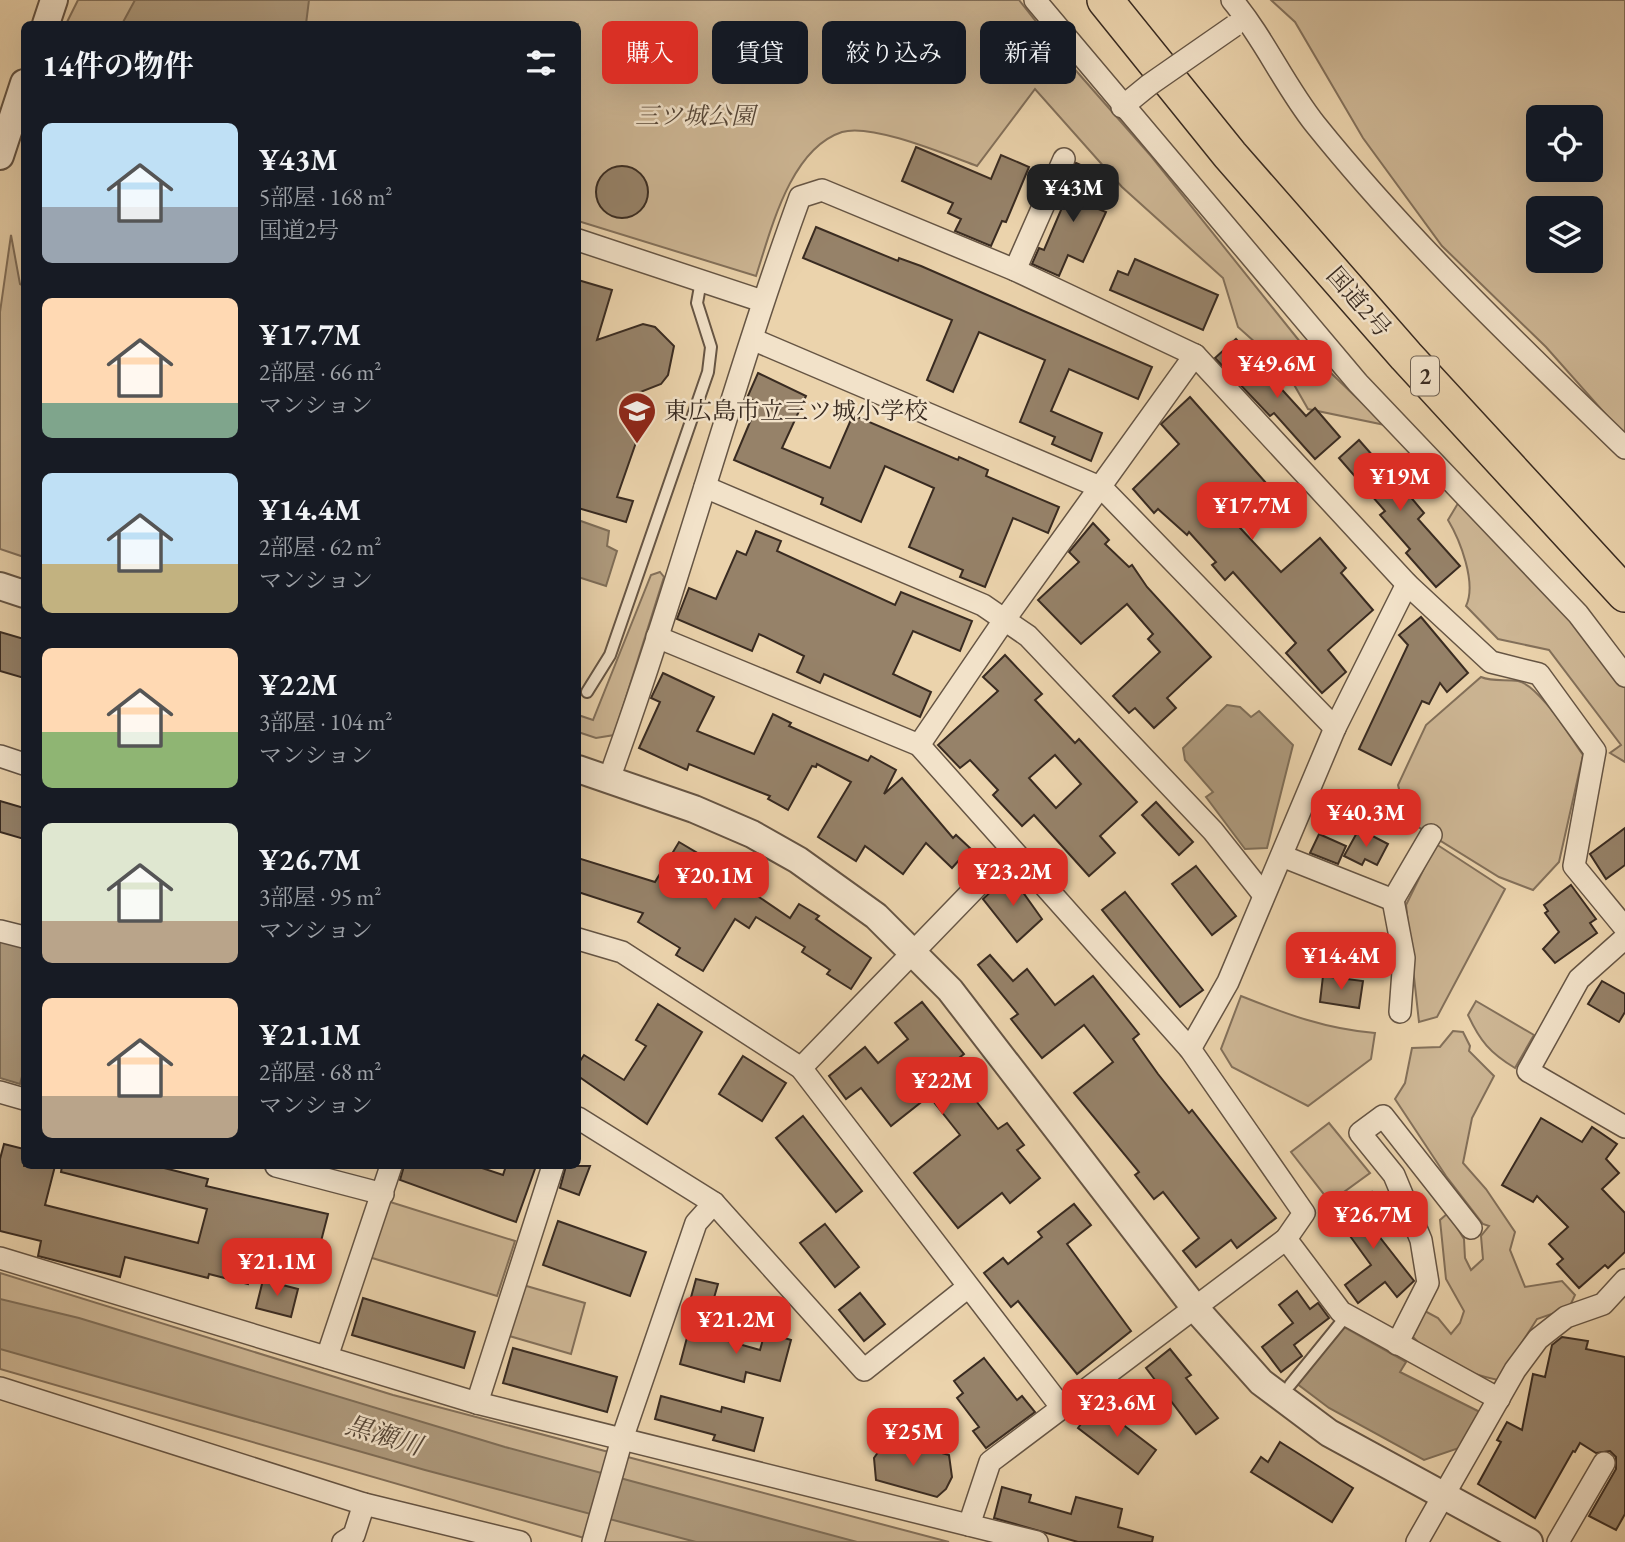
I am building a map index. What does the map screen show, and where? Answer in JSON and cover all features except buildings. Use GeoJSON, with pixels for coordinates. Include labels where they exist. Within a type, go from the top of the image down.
{"type":"FeatureCollection","features":[{"type":"Feature","properties":{"kind":"highway"},"geometry":{"type":"LineString","coordinates":[[1099,0],[1230,155]]}},
{"type":"Feature","properties":{"kind":"highway","name":"国道2号"},"geometry":{"type":"LineString","coordinates":[[1105,0],[1230,155],[1493,452],[1625,594]]}},
{"type":"Feature","properties":{"kind":"highway"},"geometry":{"type":"LineString","coordinates":[[1122,0],[1230,155]]}},
{"type":"Feature","properties":{"kind":"highway"},"geometry":{"type":"LineString","coordinates":[[1493,452],[1625,569]]}},
{"type":"Feature","properties":{"kind":"highway"},"geometry":{"type":"LineString","coordinates":[[1493,452],[1625,612]]}},
{"type":"Feature","properties":{"kind":"street"},"geometry":{"type":"LineString","coordinates":[[47,21],[54,0]]}},
{"type":"Feature","properties":{"kind":"street"},"geometry":{"type":"LineString","coordinates":[[1035,0],[1122,107],[1358,383],[1578,614],[1625,677]]}},
{"type":"Feature","properties":{"kind":"street"},"geometry":{"type":"LineString","coordinates":[[1232,0],[1241,22],[1313,122],[1395,218],[1625,448]]}},
{"type":"Feature","properties":{"kind":"street"},"geometry":{"type":"LineString","coordinates":[[1122,107],[1149,85],[1241,22]]}},
{"type":"Feature","properties":{"kind":"street"},"geometry":{"type":"LineString","coordinates":[[0,156],[21,92]]}},
{"type":"Feature","properties":{"kind":"street"},"geometry":{"type":"LineString","coordinates":[[1015,270],[1064,159]]}},
{"type":"Feature","properties":{"kind":"street"},"geometry":{"type":"LineString","coordinates":[[609,779],[657,637],[762,301],[800,197],[822,190],[1015,270],[1195,355],[1407,583],[1491,662],[1539,674],[1595,751],[1574,866],[1625,928]]}},
{"type":"Feature","properties":{"kind":"street"},"geometry":{"type":"LineString","coordinates":[[581,241],[762,301]]}},
{"type":"Feature","properties":{"kind":"street"},"geometry":{"type":"LineString","coordinates":[[752,339],[1102,488],[1335,728]]}},
{"type":"Feature","properties":{"kind":"street"},"geometry":{"type":"LineString","coordinates":[[919,745],[1004,619],[1102,488],[1195,355]]}},
{"type":"Feature","properties":{"kind":"street"},"geometry":{"type":"LineString","coordinates":[[705,487],[983,605],[1028,636],[1213,831],[1263,894]]}},
{"type":"Feature","properties":{"kind":"street"},"geometry":{"type":"LineString","coordinates":[[1190,1049],[1228,982],[1335,728],[1407,583]]}},
{"type":"Feature","properties":{"kind":"street"},"geometry":{"type":"LineString","coordinates":[[0,586],[21,593]]}},
{"type":"Feature","properties":{"kind":"street"},"geometry":{"type":"LineString","coordinates":[[657,637],[919,745],[1190,1049],[1304,1213],[1286,1238],[989,1462],[969,1525]]}},
{"type":"Feature","properties":{"kind":"street"},"geometry":{"type":"LineString","coordinates":[[0,756],[21,763]]}},
{"type":"Feature","properties":{"kind":"street"},"geometry":{"type":"LineString","coordinates":[[581,770],[694,808],[764,840],[832,882],[876,916],[915,951],[950,990],[1238,1360],[1286,1404],[1329,1433],[1529,1542]]}},
{"type":"Feature","properties":{"kind":"street"},"geometry":{"type":"LineString","coordinates":[[1401,1012],[1404,958],[1393,900],[1431,835]]}},
{"type":"Feature","properties":{"kind":"street"},"geometry":{"type":"LineString","coordinates":[[801,1068],[1012,850]]}},
{"type":"Feature","properties":{"kind":"street"},"geometry":{"type":"LineString","coordinates":[[1282,856],[1393,900]]}},
{"type":"Feature","properties":{"kind":"street"},"geometry":{"type":"LineString","coordinates":[[0,931],[21,936]]}},
{"type":"Feature","properties":{"kind":"street"},"geometry":{"type":"LineString","coordinates":[[1625,938],[1579,979],[1528,1071],[1625,1127]]}},
{"type":"Feature","properties":{"kind":"street"},"geometry":{"type":"LineString","coordinates":[[581,940],[622,952],[801,1068],[1062,1408]]}},
{"type":"Feature","properties":{"kind":"street"},"geometry":{"type":"LineString","coordinates":[[0,1092],[21,1098]]}},
{"type":"Feature","properties":{"kind":"street"},"geometry":{"type":"LineString","coordinates":[[1397,1344],[1428,1283],[1409,1206],[1394,1175],[1360,1133],[1383,1116],[1471,1228]]}},
{"type":"Feature","properties":{"kind":"street"},"geometry":{"type":"LineString","coordinates":[[581,1120],[715,1203],[864,1370],[968,1287]]}},
{"type":"Feature","properties":{"kind":"street"},"geometry":{"type":"LineString","coordinates":[[287,1169],[383,1194]]}},
{"type":"Feature","properties":{"kind":"street"},"geometry":{"type":"LineString","coordinates":[[327,1357],[390,1169]]}},
{"type":"Feature","properties":{"kind":"street"},"geometry":{"type":"LineString","coordinates":[[477,1403],[552,1169]]}},
{"type":"Feature","properties":{"kind":"street"},"geometry":{"type":"LineString","coordinates":[[593,1542],[621,1443],[696,1223],[715,1203]]}},
{"type":"Feature","properties":{"kind":"street"},"geometry":{"type":"LineString","coordinates":[[1286,1238],[1347,1315],[1499,1399]]}},
{"type":"Feature","properties":{"kind":"street"},"geometry":{"type":"LineString","coordinates":[[0,1258],[477,1403],[621,1443],[1037,1542]]}},
{"type":"Feature","properties":{"kind":"street"},"geometry":{"type":"LineString","coordinates":[[1417,1542],[1515,1370],[1538,1339],[1566,1317],[1603,1304],[1625,1280]]}},
{"type":"Feature","properties":{"kind":"street"},"geometry":{"type":"LineString","coordinates":[[0,1388],[364,1504],[520,1542]]}},
{"type":"Feature","properties":{"kind":"street"},"geometry":{"type":"LineString","coordinates":[[1558,1542],[1604,1463]]}},
{"type":"Feature","properties":{"kind":"street"},"geometry":{"type":"LineString","coordinates":[[352,1540],[364,1504]]}},
{"type":"Feature","properties":{"kind":"lane"},"geometry":{"type":"LineString","coordinates":[[587,692],[610,654],[708,372],[711,347],[697,303],[701,281]]}},
{"type":"Feature","properties":{"kind":"lane"},"geometry":{"type":"LineString","coordinates":[[1290,1385],[1347,1315]]}},
{"type":"Feature","properties":{"kind":"green space","name":"三ツ城公園"},"geometry":{"type":"Polygon","coordinates":[[[78,0],[1019,0],[1036,21],[980,21],[980,84],[1076,84],[1076,71],[1151,156],[1305,348],[1385,425],[1308,409],[1285,369],[1238,327],[1223,278],[1122,187],[1035,89],[977,166],[872,132],[842,132],[824,141],[809,155],[785,193],[756,276],[581,222],[581,21],[68,21],[78,0]]]}},
{"type":"Feature","properties":{"kind":"green space"},"geometry":{"type":"Polygon","coordinates":[[[1271,0],[1625,0],[1625,436],[1546,347],[1442,246],[1363,138],[1295,22],[1271,0]]]}},
{"type":"Feature","properties":{"kind":"green space"},"geometry":{"type":"Polygon","coordinates":[[[11,235],[21,284],[21,556],[0,549],[0,312],[11,235]]]}},
{"type":"Feature","properties":{"kind":"green space"},"geometry":{"type":"Polygon","coordinates":[[[1460,500],[1529,564],[1625,683],[1625,762],[1610,753],[1621,745],[1549,650],[1498,639],[1466,606],[1470,586],[1466,562],[1448,520],[1460,500]]]}},
{"type":"Feature","properties":{"kind":"green space"},"geometry":{"type":"Polygon","coordinates":[[[660,572],[664,577],[614,735],[596,738],[581,733],[581,716],[593,720],[651,575],[660,572]]]}},
{"type":"Feature","properties":{"kind":"green space"},"geometry":{"type":"Polygon","coordinates":[[[1481,677],[1518,681],[1526,685],[1554,713],[1583,755],[1559,862],[1533,890],[1499,877],[1407,820],[1398,785],[1426,725],[1481,677]]]}},
{"type":"Feature","properties":{"kind":"green space"},"geometry":{"type":"Polygon","coordinates":[[[1436,844],[1505,889],[1437,1017],[1419,1022],[1406,905],[1436,844]]]}},
{"type":"Feature","properties":{"kind":"green space"},"geometry":{"type":"Polygon","coordinates":[[[1241,996],[1306,1020],[1375,1033],[1371,1059],[1308,1106],[1232,1067],[1221,1049],[1241,996]]]}},
{"type":"Feature","properties":{"kind":"green space"},"geometry":{"type":"Polygon","coordinates":[[[1476,1001],[1534,1035],[1515,1068],[1492,1051],[1477,1032],[1468,1015],[1476,1001]]]}},
{"type":"Feature","properties":{"kind":"green space"},"geometry":{"type":"Polygon","coordinates":[[[1453,1031],[1463,1032],[1470,1046],[1469,1051],[1494,1076],[1472,1118],[1463,1163],[1486,1189],[1515,1232],[1510,1250],[1525,1287],[1562,1281],[1575,1295],[1569,1308],[1537,1319],[1498,1380],[1452,1364],[1430,1352],[1412,1336],[1423,1310],[1438,1318],[1451,1334],[1460,1323],[1464,1311],[1446,1279],[1440,1220],[1448,1213],[1464,1239],[1465,1258],[1471,1270],[1483,1259],[1481,1236],[1489,1226],[1483,1224],[1446,1176],[1395,1099],[1405,1083],[1412,1048],[1440,1047],[1453,1031]]]}},
{"type":"Feature","properties":{"kind":"green space"},"geometry":{"type":"Polygon","coordinates":[[[1329,1123],[1370,1173],[1330,1202],[1291,1152],[1329,1123]]]}},
{"type":"Feature","properties":{"kind":"green space"},"geometry":{"type":"Polygon","coordinates":[[[387,1201],[515,1241],[497,1296],[369,1257],[387,1201]]]}},
{"type":"Feature","properties":{"kind":"green space"},"geometry":{"type":"Polygon","coordinates":[[[0,1273],[393,1395],[949,1542],[598,1542],[0,1369],[0,1273]]]}},
{"type":"Feature","properties":{"kind":"green space"},"geometry":{"type":"Polygon","coordinates":[[[523,1285],[585,1303],[571,1354],[506,1335],[523,1285]]]}},
{"type":"Feature","properties":{"kind":"water"},"geometry":{"type":"Polygon","coordinates":[[[135,0],[309,0],[306,21],[124,21],[135,0]]]}},
{"type":"Feature","properties":{"kind":"water"},"geometry":{"type":"Polygon","coordinates":[[[581,521],[609,531],[607,546],[617,551],[606,586],[581,578],[581,521]]]}},
{"type":"Feature","properties":{"kind":"water"},"geometry":{"type":"Polygon","coordinates":[[[1227,705],[1240,707],[1251,717],[1259,711],[1293,745],[1267,848],[1245,849],[1206,797],[1213,792],[1185,760],[1183,748],[1227,705]]]}},
{"type":"Feature","properties":{"kind":"water"},"geometry":{"type":"Polygon","coordinates":[[[0,940],[21,946],[21,1080],[20,1084],[0,1078],[0,940]]]}},
{"type":"Feature","properties":{"kind":"water","name":"黒瀬川"},"geometry":{"type":"Polygon","coordinates":[[[0,1299],[79,1318],[505,1447],[857,1542],[696,1542],[425,1470],[0,1349],[0,1299]]]}},
{"type":"Feature","properties":{"kind":"water"},"geometry":{"type":"Polygon","coordinates":[[[1342,1326],[1406,1362],[1400,1372],[1480,1412],[1459,1448],[1424,1460],[1329,1408],[1296,1383],[1342,1326]]]}},
{"type":"Feature","properties":{"kind":"place","name":"東広島市立三ツ城小学校"},"geometry":{"type":"Point","coordinates":[637,445]}}]}
